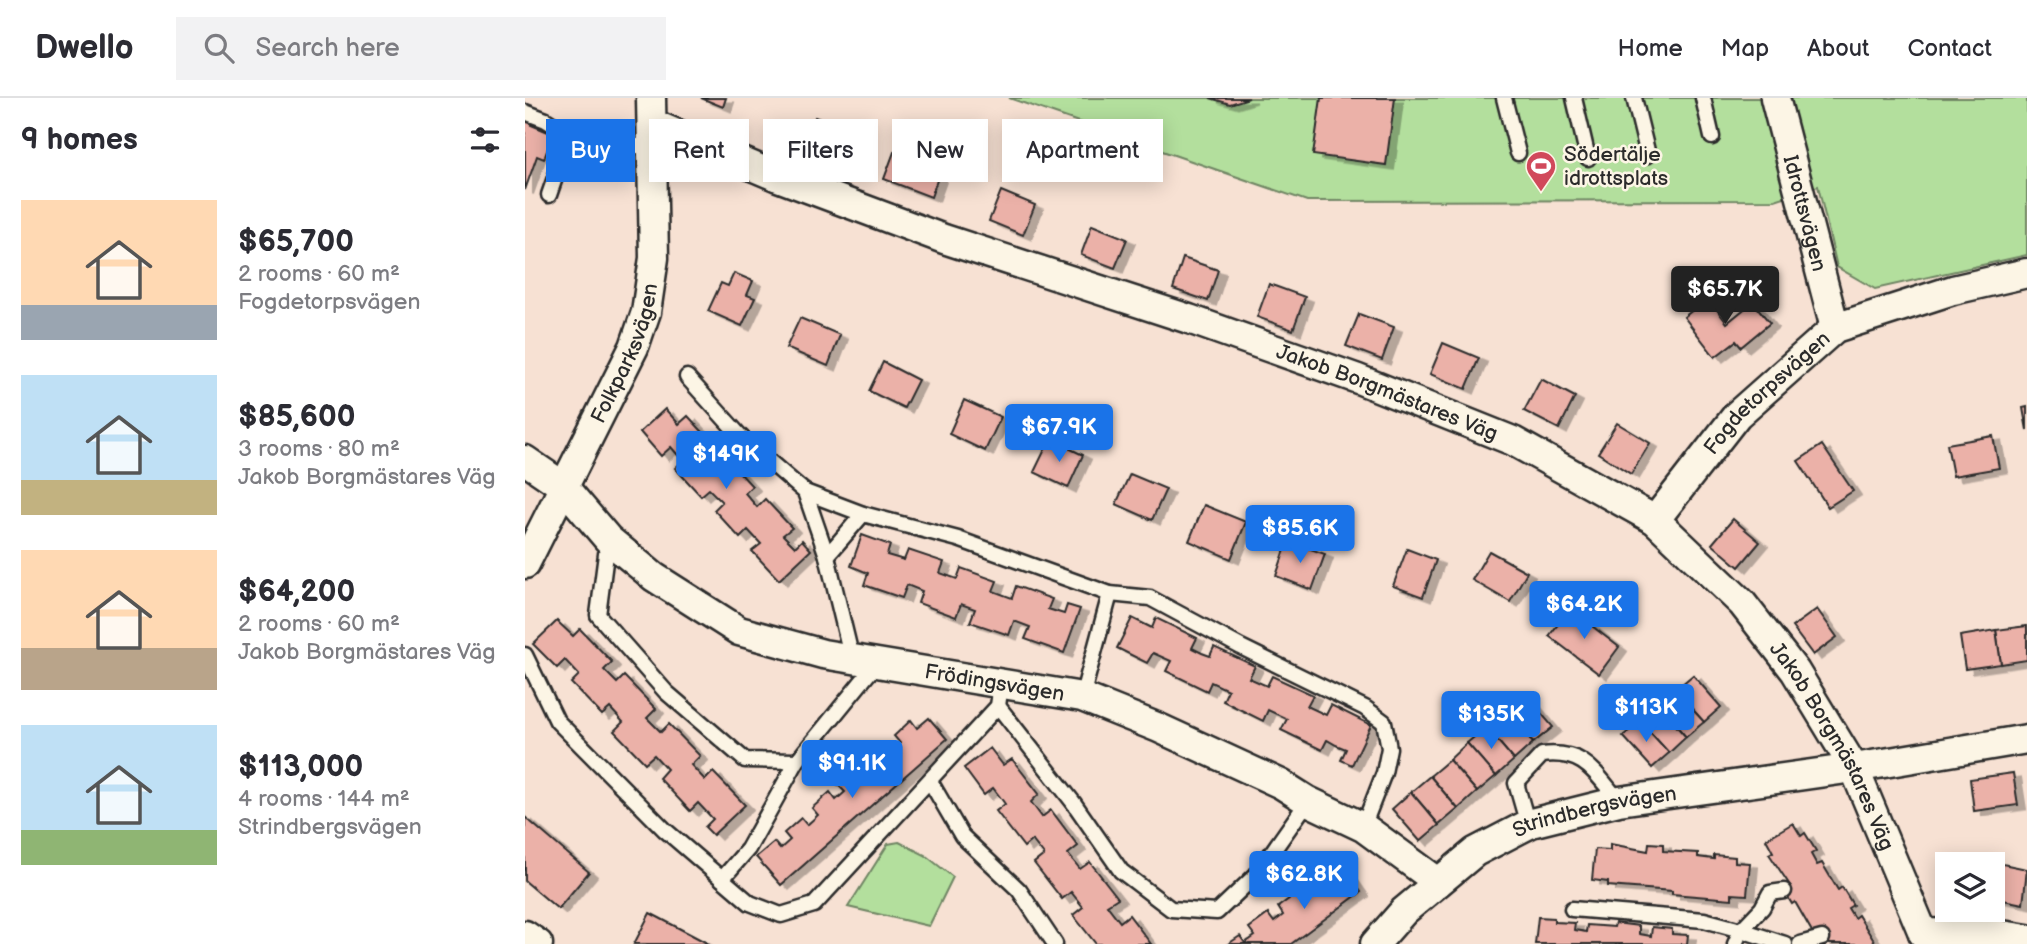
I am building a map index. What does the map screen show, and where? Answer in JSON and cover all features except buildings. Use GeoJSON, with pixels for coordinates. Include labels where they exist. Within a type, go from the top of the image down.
{"type":"FeatureCollection","features":[{"type":"Feature","properties":{"kind":"street","name":"Idrottsvägen"},"geometry":{"type":"LineString","coordinates":[[1775,98],[1835,328]]}},
{"type":"Feature","properties":{"kind":"street","name":"Jakob Borgmästares Väg"},"geometry":{"type":"LineString","coordinates":[[749,164],[944,239],[1189,319],[1358,379],[1513,441],[1655,520],[1742,603],[1795,671],[1854,768],[1925,940]]}},
{"type":"Feature","properties":{"kind":"street","name":"Folkparksvägen"},"geometry":{"type":"LineString","coordinates":[[525,564],[634,347],[646,313],[653,258],[652,182]]}},
{"type":"Feature","properties":{"kind":"street","name":"Fogdetorpsvägen"},"geometry":{"type":"LineString","coordinates":[[1655,520],[1737,415],[1835,328],[1953,290],[2027,273]]}},
{"type":"Feature","properties":{"kind":"street","name":"Frödingsvägen"},"geometry":{"type":"LineString","coordinates":[[525,460],[563,486],[608,538],[654,578],[739,631],[823,654],[864,661],[999,695],[1082,697],[1159,728],[1281,784],[1308,801],[1363,827],[1438,882]]}},
{"type":"Feature","properties":{"kind":"street","name":"Strindbergsvägen"},"geometry":{"type":"LineString","coordinates":[[1385,940],[1404,911],[1475,852],[1528,825],[1619,801],[1854,768],[2027,739]]}},
{"type":"Feature","properties":{"kind":"street"},"geometry":{"type":"LineString","coordinates":[[1925,940],[2002,935],[2027,939]]}},
{"type":"Feature","properties":{"kind":"street"},"geometry":{"type":"LineString","coordinates":[[525,936],[538,944]]}},
{"type":"Feature","properties":{"kind":"lane"},"geometry":{"type":"LineString","coordinates":[[1504,98],[1518,153]]}},
{"type":"Feature","properties":{"kind":"lane"},"geometry":{"type":"LineString","coordinates":[[1574,98],[1588,158]]}},
{"type":"Feature","properties":{"kind":"lane"},"geometry":{"type":"LineString","coordinates":[[1635,98],[1648,155]]}},
{"type":"Feature","properties":{"kind":"lane"},"geometry":{"type":"LineString","coordinates":[[1703,98],[1712,137]]}},
{"type":"Feature","properties":{"kind":"lane"},"geometry":{"type":"LineString","coordinates":[[525,112],[546,120]]}},
{"type":"Feature","properties":{"kind":"lane"},"geometry":{"type":"LineString","coordinates":[[549,195],[554,182]]}},
{"type":"Feature","properties":{"kind":"lane"},"geometry":{"type":"LineString","coordinates":[[687,377],[742,438],[805,492],[863,514],[958,539],[1109,594],[1150,598],[1241,647],[1365,708],[1384,722],[1389,748],[1384,774],[1363,827]]}},
{"type":"Feature","properties":{"kind":"lane"},"geometry":{"type":"LineString","coordinates":[[722,879],[748,849],[797,761],[864,661],[805,492]]}},
{"type":"Feature","properties":{"kind":"lane"},"geometry":{"type":"LineString","coordinates":[[827,556],[863,514]]}},
{"type":"Feature","properties":{"kind":"lane"},"geometry":{"type":"LineString","coordinates":[[608,538],[598,615],[666,692],[745,760],[797,761]]}},
{"type":"Feature","properties":{"kind":"lane"},"geometry":{"type":"LineString","coordinates":[[1082,697],[1109,594]]}},
{"type":"Feature","properties":{"kind":"lane"},"geometry":{"type":"LineString","coordinates":[[525,655],[557,721],[665,830],[750,903],[781,915],[814,905],[930,781],[999,695],[1121,871],[1171,909],[1217,912],[1256,875],[1308,801]]}},
{"type":"Feature","properties":{"kind":"lane"},"geometry":{"type":"LineString","coordinates":[[1528,825],[1516,783],[1542,755],[1562,752],[1577,758],[1588,765],[1619,801]]}},
{"type":"Feature","properties":{"kind":"lane"},"geometry":{"type":"LineString","coordinates":[[930,781],[963,836],[1019,890],[1055,944]]}},
{"type":"Feature","properties":{"kind":"lane"},"geometry":{"type":"LineString","coordinates":[[1735,944],[1741,930],[1762,908],[1770,893],[1784,891]]}},
{"type":"Feature","properties":{"kind":"lane"},"geometry":{"type":"LineString","coordinates":[[1573,909],[1704,920],[1785,944]]}},
{"type":"Feature","properties":{"kind":"lane"},"geometry":{"type":"LineString","coordinates":[[1800,944],[1822,938]]}},
{"type":"Feature","properties":{"kind":"green space","name":"Södertälje idrottsplats"},"geometry":{"type":"Polygon","coordinates":[[[1009,98],[2027,98],[2027,255],[1875,289],[1837,267],[1818,186],[1775,200],[1307,201],[1163,151],[1163,119],[1070,119],[1009,98]]]}},
{"type":"Feature","properties":{"kind":"green space"},"geometry":{"type":"Polygon","coordinates":[[[899,842],[925,855],[953,877],[929,926],[848,907],[888,844],[899,842]]]}},
{"type":"Feature","properties":{"kind":"place","name":"Södertälje idrottsplats"},"geometry":{"type":"Point","coordinates":[1541,193]}}]}
